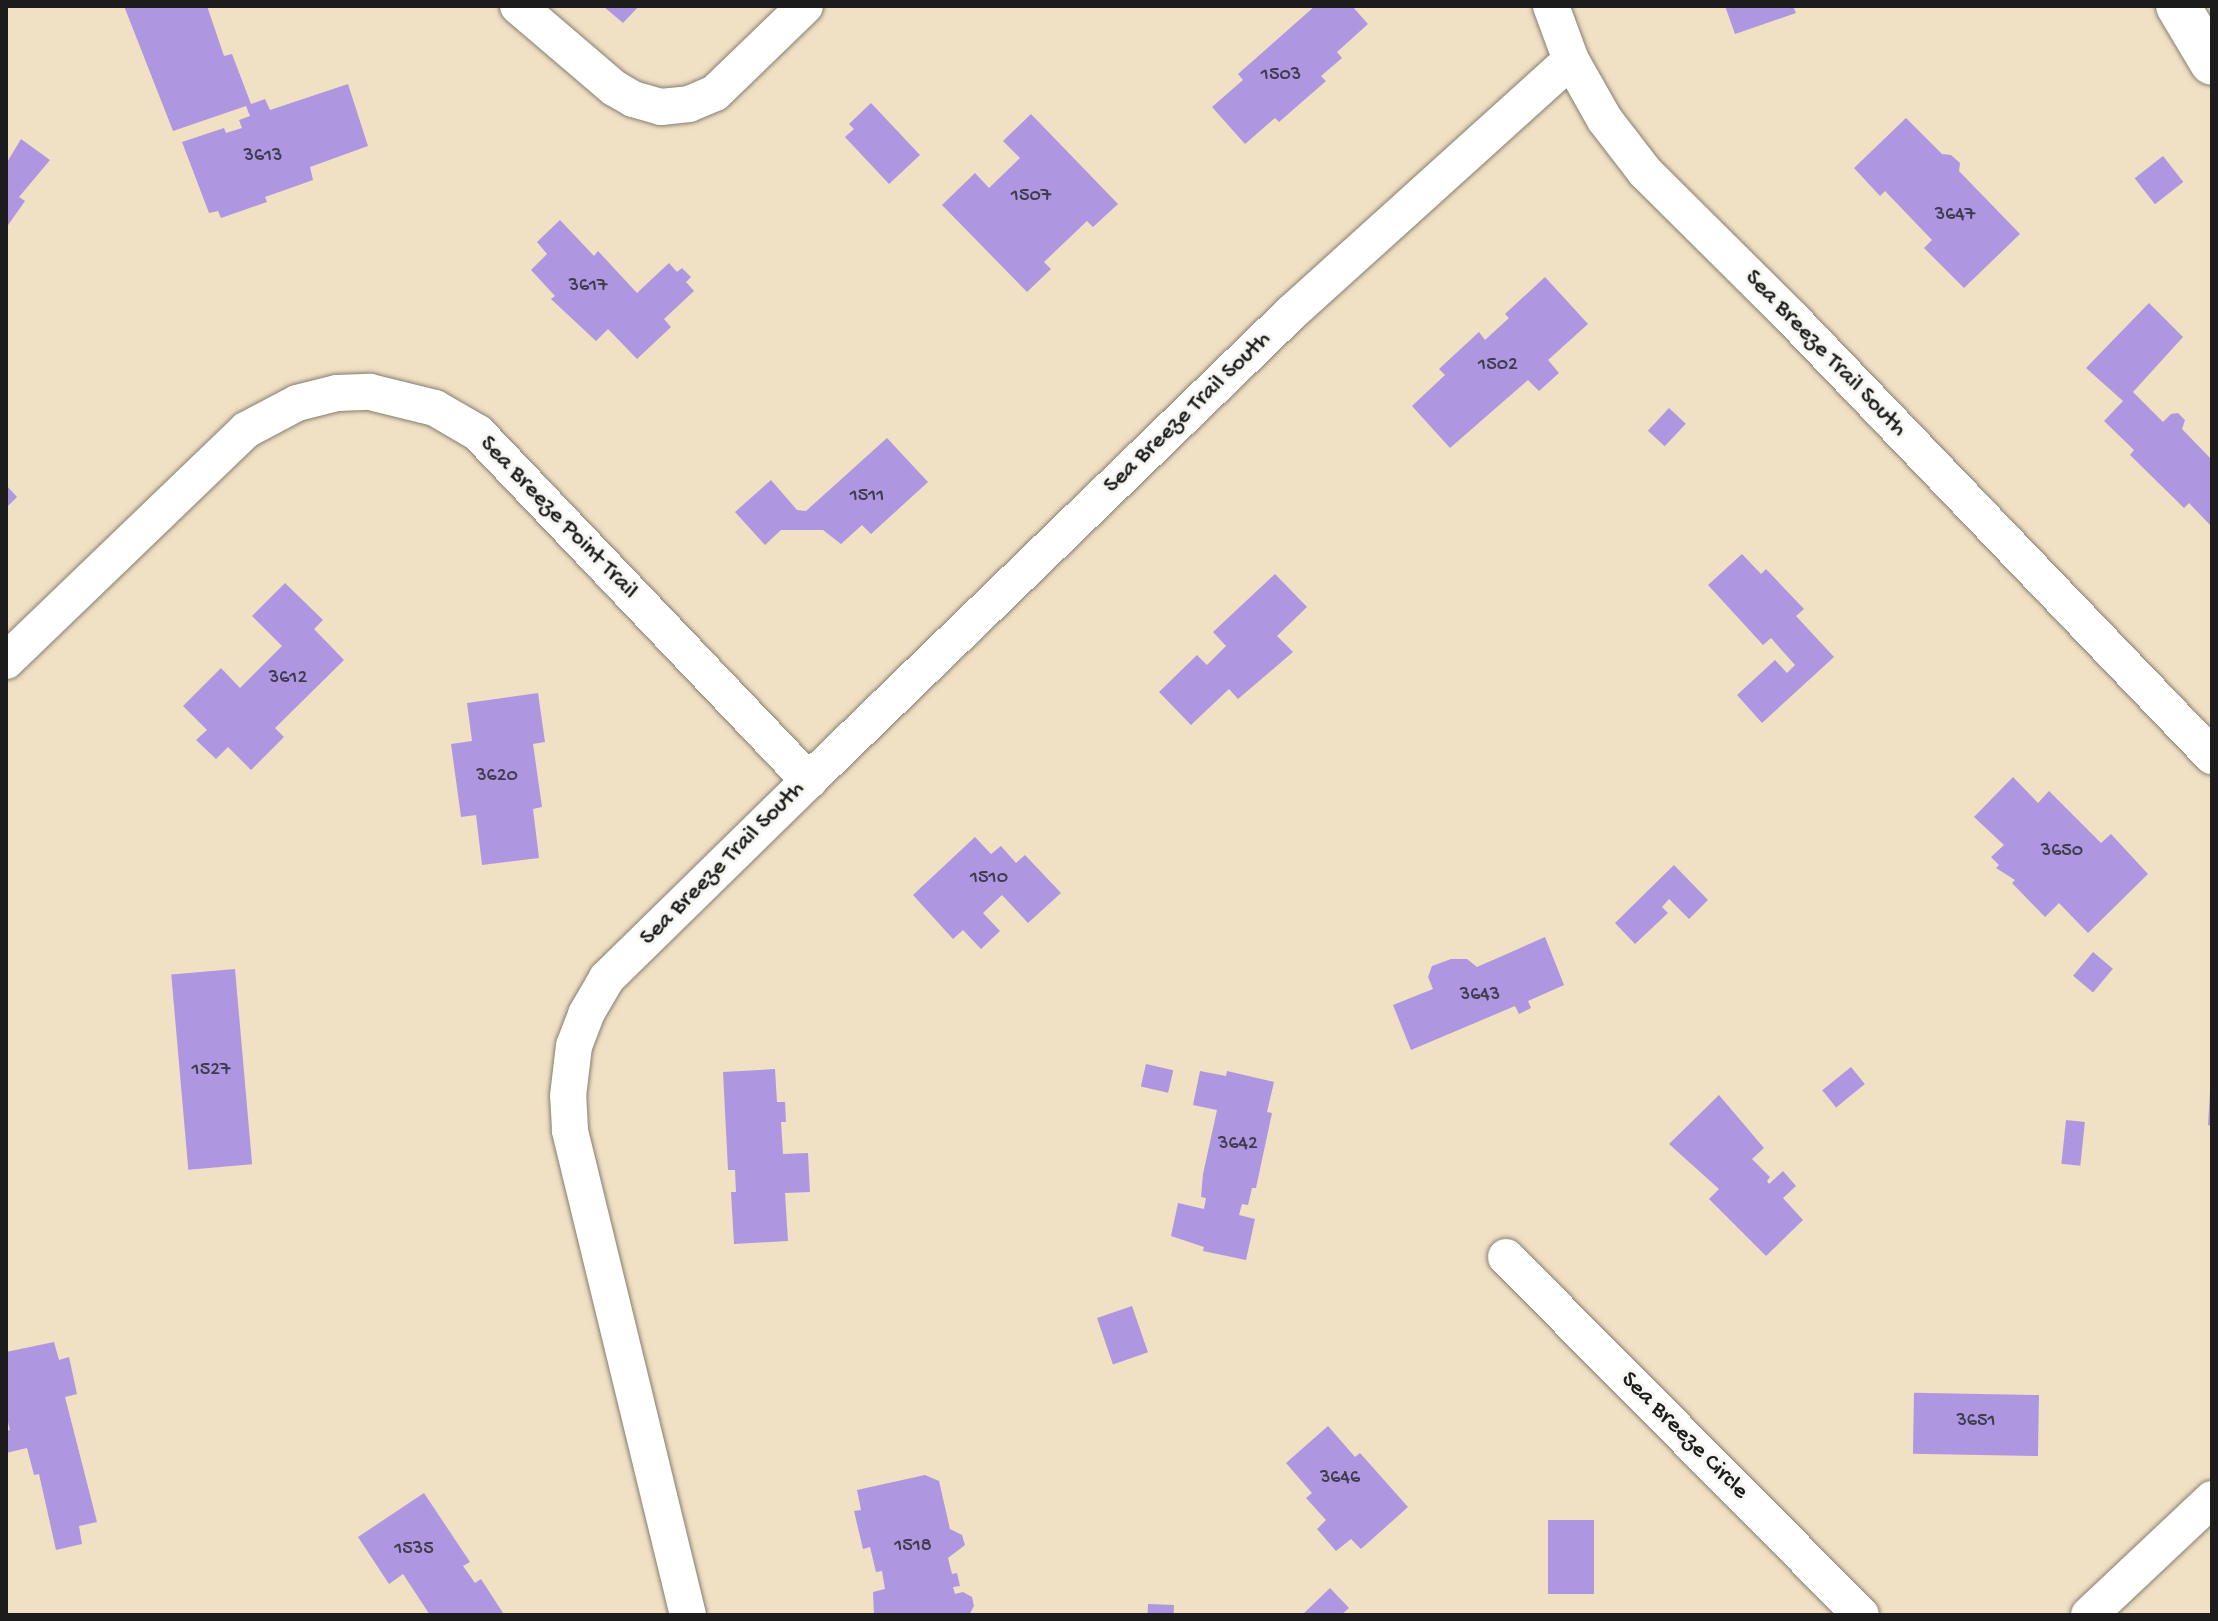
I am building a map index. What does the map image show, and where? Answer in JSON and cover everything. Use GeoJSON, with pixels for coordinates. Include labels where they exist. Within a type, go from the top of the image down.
{"type":"FeatureCollection","features":[{"type":"Feature","properties":{"kind":"street"},"geometry":{"type":"LineString","coordinates":[[518,6],[614,88],[633,99],[661,107],[689,104],[715,93],[805,6]]}},
{"type":"Feature","properties":{"kind":"street"},"geometry":{"type":"LineString","coordinates":[[1551,6],[1571,60]]}},
{"type":"Feature","properties":{"kind":"street"},"geometry":{"type":"LineString","coordinates":[[2178,6],[2212,63]]}},
{"type":"Feature","properties":{"kind":"street","name":"Sea Breeze Trail South"},"geometry":{"type":"LineString","coordinates":[[688,1615],[570,1130],[568,1096],[574,1046],[586,1014],[607,978],[1291,313],[1571,60],[1605,120],[1645,172],[1790,316],[2212,756]]}},
{"type":"Feature","properties":{"kind":"street","name":"Sea Breeze Point Trail"},"geometry":{"type":"LineString","coordinates":[[6,661],[246,430],[297,403],[337,393],[370,392],[435,408],[478,433],[809,780]]}},
{"type":"Feature","properties":{"kind":"street","name":"Sea Breeze Circle"},"geometry":{"type":"LineString","coordinates":[[1506,1257],[1861,1615]]}},
{"type":"Feature","properties":{"kind":"street"},"geometry":{"type":"LineString","coordinates":[[2089,1615],[2212,1499]]}},
{"type":"Feature","properties":{"kind":"building"},"geometry":{"type":"Polygon","coordinates":[[[124,6],[207,6],[224,56],[232,54],[251,104],[265,99],[270,110],[348,84],[368,146],[310,167],[313,180],[265,197],[267,202],[221,218],[218,211],[209,213],[182,142],[224,128],[226,133],[242,128],[239,120],[250,116],[246,106],[173,131],[124,6]]]}},
{"type":"Feature","properties":{"kind":"building"},"geometry":{"type":"Polygon","coordinates":[[[603,6],[639,6],[623,23],[603,6]]]}},
{"type":"Feature","properties":{"kind":"building"},"geometry":{"type":"Polygon","coordinates":[[[1315,6],[1352,6],[1368,24],[1337,52],[1342,58],[1321,76],[1326,81],[1279,122],[1275,118],[1245,144],[1212,107],[1243,80],[1238,74],[1315,6]]]}},
{"type":"Feature","properties":{"kind":"building"},"geometry":{"type":"Polygon","coordinates":[[[1725,6],[1793,6],[1796,13],[1735,34],[1725,6]]]}},
{"type":"Feature","properties":{"kind":"building"},"geometry":{"type":"Polygon","coordinates":[[[871,103],[920,155],[889,184],[845,137],[854,129],[849,124],[871,103]]]}},
{"type":"Feature","properties":{"kind":"building"},"geometry":{"type":"Polygon","coordinates":[[[1031,114],[1118,204],[1093,227],[1087,221],[1044,262],[1051,269],[1027,292],[942,205],[975,173],[989,188],[1020,158],[1003,141],[1031,114]]]}},
{"type":"Feature","properties":{"kind":"building"},"geometry":{"type":"Polygon","coordinates":[[[1906,118],[1942,154],[1951,155],[1960,163],[1959,171],[2020,234],[1964,288],[1924,248],[1932,240],[1885,191],[1880,196],[1854,168],[1906,118]]]}},
{"type":"Feature","properties":{"kind":"building"},"geometry":{"type":"Polygon","coordinates":[[[21,139],[50,160],[19,197],[25,201],[6,228],[6,164],[21,139]]]}},
{"type":"Feature","properties":{"kind":"building"},"geometry":{"type":"Polygon","coordinates":[[[2163,156],[2183,182],[2155,204],[2135,178],[2163,156]]]}},
{"type":"Feature","properties":{"kind":"building"},"geometry":{"type":"Polygon","coordinates":[[[560,220],[594,256],[598,251],[637,293],[669,263],[677,272],[682,268],[691,277],[686,282],[694,291],[664,319],[671,327],[637,359],[608,329],[596,341],[551,299],[555,296],[531,270],[547,254],[537,242],[560,220]]]}},
{"type":"Feature","properties":{"kind":"building"},"geometry":{"type":"Polygon","coordinates":[[[1545,277],[1588,324],[1548,360],[1559,373],[1539,391],[1528,380],[1450,448],[1412,406],[1445,375],[1439,369],[1479,332],[1485,340],[1509,318],[1505,314],[1545,277]]]}},
{"type":"Feature","properties":{"kind":"building"},"geometry":{"type":"Polygon","coordinates":[[[2149,303],[2183,337],[2133,392],[2163,422],[2171,414],[2178,413],[2185,420],[2182,429],[2212,460],[2212,527],[2189,503],[2184,508],[2130,455],[2134,450],[2104,421],[2123,401],[2086,368],[2149,303]]]}},
{"type":"Feature","properties":{"kind":"building"},"geometry":{"type":"Polygon","coordinates":[[[1669,408],[1686,424],[1665,446],[1648,431],[1669,408]]]}},
{"type":"Feature","properties":{"kind":"building"},"geometry":{"type":"Polygon","coordinates":[[[887,438],[928,482],[871,534],[862,525],[841,544],[823,530],[781,530],[765,545],[735,512],[771,480],[797,510],[806,511],[887,438]]]}},
{"type":"Feature","properties":{"kind":"building"},"geometry":{"type":"Polygon","coordinates":[[[6,485],[17,497],[6,508],[6,485]]]}},
{"type":"Feature","properties":{"kind":"building"},"geometry":{"type":"Polygon","coordinates":[[[1742,554],[1761,574],[1766,569],[1804,609],[1796,616],[1834,657],[1762,723],[1737,695],[1775,660],[1787,673],[1795,665],[1771,638],[1763,645],[1708,585],[1742,554]]]}},
{"type":"Feature","properties":{"kind":"building"},"geometry":{"type":"Polygon","coordinates":[[[1275,574],[1307,607],[1277,636],[1293,652],[1238,699],[1229,689],[1191,725],[1159,692],[1197,655],[1207,665],[1226,646],[1213,632],[1275,574]]]}},
{"type":"Feature","properties":{"kind":"building"},"geometry":{"type":"Polygon","coordinates":[[[285,583],[323,620],[314,629],[344,660],[275,728],[284,737],[251,770],[228,747],[216,759],[196,740],[207,730],[183,706],[221,668],[240,688],[282,646],[252,616],[285,583]]]}},
{"type":"Feature","properties":{"kind":"building"},"geometry":{"type":"Polygon","coordinates":[[[538,693],[545,742],[533,744],[542,807],[533,809],[539,858],[482,865],[476,815],[461,817],[451,744],[472,741],[467,703],[538,693]]]}},
{"type":"Feature","properties":{"kind":"building"},"geometry":{"type":"Polygon","coordinates":[[[2013,777],[2038,803],[2049,791],[2101,843],[2111,834],[2148,874],[2088,933],[2059,903],[2045,917],[2012,883],[2015,880],[1996,868],[1999,865],[1991,857],[2004,845],[1974,817],[2013,777]]]}},
{"type":"Feature","properties":{"kind":"building"},"geometry":{"type":"Polygon","coordinates":[[[975,837],[991,854],[1001,846],[1016,863],[1025,855],[1061,893],[1028,923],[1002,895],[983,913],[1000,931],[981,949],[963,930],[953,939],[913,895],[975,837]]]}},
{"type":"Feature","properties":{"kind":"building"},"geometry":{"type":"Polygon","coordinates":[[[1674,865],[1708,900],[1689,919],[1669,899],[1662,907],[1668,913],[1635,944],[1615,923],[1674,865]]]}},
{"type":"Feature","properties":{"kind":"building"},"geometry":{"type":"Polygon","coordinates":[[[1545,937],[1564,985],[1528,1001],[1531,1008],[1519,1014],[1515,1006],[1411,1050],[1393,1005],[1433,989],[1428,977],[1432,966],[1451,959],[1467,959],[1477,967],[1545,937]]]}},
{"type":"Feature","properties":{"kind":"building"},"geometry":{"type":"Polygon","coordinates":[[[2093,952],[2113,969],[2093,992],[2073,976],[2093,952]]]}},
{"type":"Feature","properties":{"kind":"building"},"geometry":{"type":"Polygon","coordinates":[[[235,969],[252,1164],[188,1170],[171,975],[235,969]]]}},
{"type":"Feature","properties":{"kind":"building"},"geometry":{"type":"Polygon","coordinates":[[[1146,1064],[1173,1070],[1168,1093],[1141,1086],[1146,1064]]]}},
{"type":"Feature","properties":{"kind":"building"},"geometry":{"type":"Polygon","coordinates":[[[1851,1067],[1865,1084],[1836,1107],[1822,1090],[1851,1067]]]}},
{"type":"Feature","properties":{"kind":"building"},"geometry":{"type":"Polygon","coordinates":[[[775,1069],[777,1102],[785,1102],[786,1122],[781,1122],[783,1154],[808,1153],[810,1192],[785,1193],[788,1241],[734,1244],[731,1192],[736,1192],[735,1170],[728,1170],[723,1072],[775,1069]]]}},
{"type":"Feature","properties":{"kind":"building"},"geometry":{"type":"Polygon","coordinates":[[[1200,1071],[1226,1076],[1227,1071],[1274,1082],[1267,1112],[1272,1113],[1256,1188],[1252,1188],[1248,1205],[1242,1204],[1239,1215],[1255,1219],[1246,1260],[1203,1251],[1204,1247],[1171,1236],[1178,1203],[1204,1209],[1206,1198],[1201,1197],[1203,1174],[1217,1110],[1193,1105],[1200,1071]]]}},
{"type":"Feature","properties":{"kind":"building"},"geometry":{"type":"Polygon","coordinates":[[[2212,1091],[2212,1126],[2208,1125],[2212,1091]]]}},
{"type":"Feature","properties":{"kind":"building"},"geometry":{"type":"Polygon","coordinates":[[[1719,1095],[1764,1148],[1752,1159],[1770,1177],[1767,1181],[1769,1184],[1783,1171],[1796,1186],[1783,1198],[1803,1220],[1766,1256],[1709,1199],[1719,1189],[1669,1144],[1719,1095]]]}},
{"type":"Feature","properties":{"kind":"building"},"geometry":{"type":"Polygon","coordinates":[[[2066,1120],[2085,1122],[2080,1166],[2061,1164],[2066,1120]]]}},
{"type":"Feature","properties":{"kind":"building"},"geometry":{"type":"Polygon","coordinates":[[[1132,1306],[1148,1352],[1113,1364],[1097,1318],[1132,1306]]]}},
{"type":"Feature","properties":{"kind":"building"},"geometry":{"type":"Polygon","coordinates":[[[54,1342],[59,1360],[69,1357],[77,1394],[65,1397],[97,1522],[79,1526],[82,1544],[56,1550],[39,1474],[34,1475],[27,1448],[6,1453],[6,1431],[10,1430],[6,1414],[6,1352],[54,1342]]]}},
{"type":"Feature","properties":{"kind":"building"},"geometry":{"type":"Polygon","coordinates":[[[1914,1393],[2039,1395],[2038,1456],[1913,1454],[1914,1393]]]}},
{"type":"Feature","properties":{"kind":"building"},"geometry":{"type":"Polygon","coordinates":[[[1328,1426],[1355,1457],[1360,1453],[1408,1507],[1361,1549],[1351,1539],[1336,1551],[1317,1529],[1326,1520],[1306,1498],[1312,1493],[1286,1463],[1328,1426]]]}},
{"type":"Feature","properties":{"kind":"building"},"geometry":{"type":"Polygon","coordinates":[[[925,1475],[939,1481],[950,1529],[962,1535],[965,1545],[948,1558],[952,1574],[957,1573],[960,1586],[953,1587],[955,1594],[963,1592],[972,1597],[974,1606],[969,1615],[874,1615],[873,1592],[885,1589],[882,1571],[876,1572],[870,1547],[863,1549],[854,1511],[861,1510],[857,1490],[925,1475]]]}},
{"type":"Feature","properties":{"kind":"building"},"geometry":{"type":"Polygon","coordinates":[[[424,1493],[470,1562],[463,1566],[475,1583],[481,1579],[503,1613],[501,1615],[430,1615],[403,1574],[389,1584],[358,1537],[424,1493]]]}},
{"type":"Feature","properties":{"kind":"building"},"geometry":{"type":"Polygon","coordinates":[[[1548,1520],[1594,1520],[1594,1594],[1548,1594],[1548,1520]]]}},
{"type":"Feature","properties":{"kind":"building"},"geometry":{"type":"Polygon","coordinates":[[[1330,1588],[1349,1608],[1341,1615],[1302,1615],[1330,1588]]]}},
{"type":"Feature","properties":{"kind":"building"},"geometry":{"type":"Polygon","coordinates":[[[1148,1604],[1174,1605],[1174,1615],[1148,1615],[1148,1604]]]}}]}
